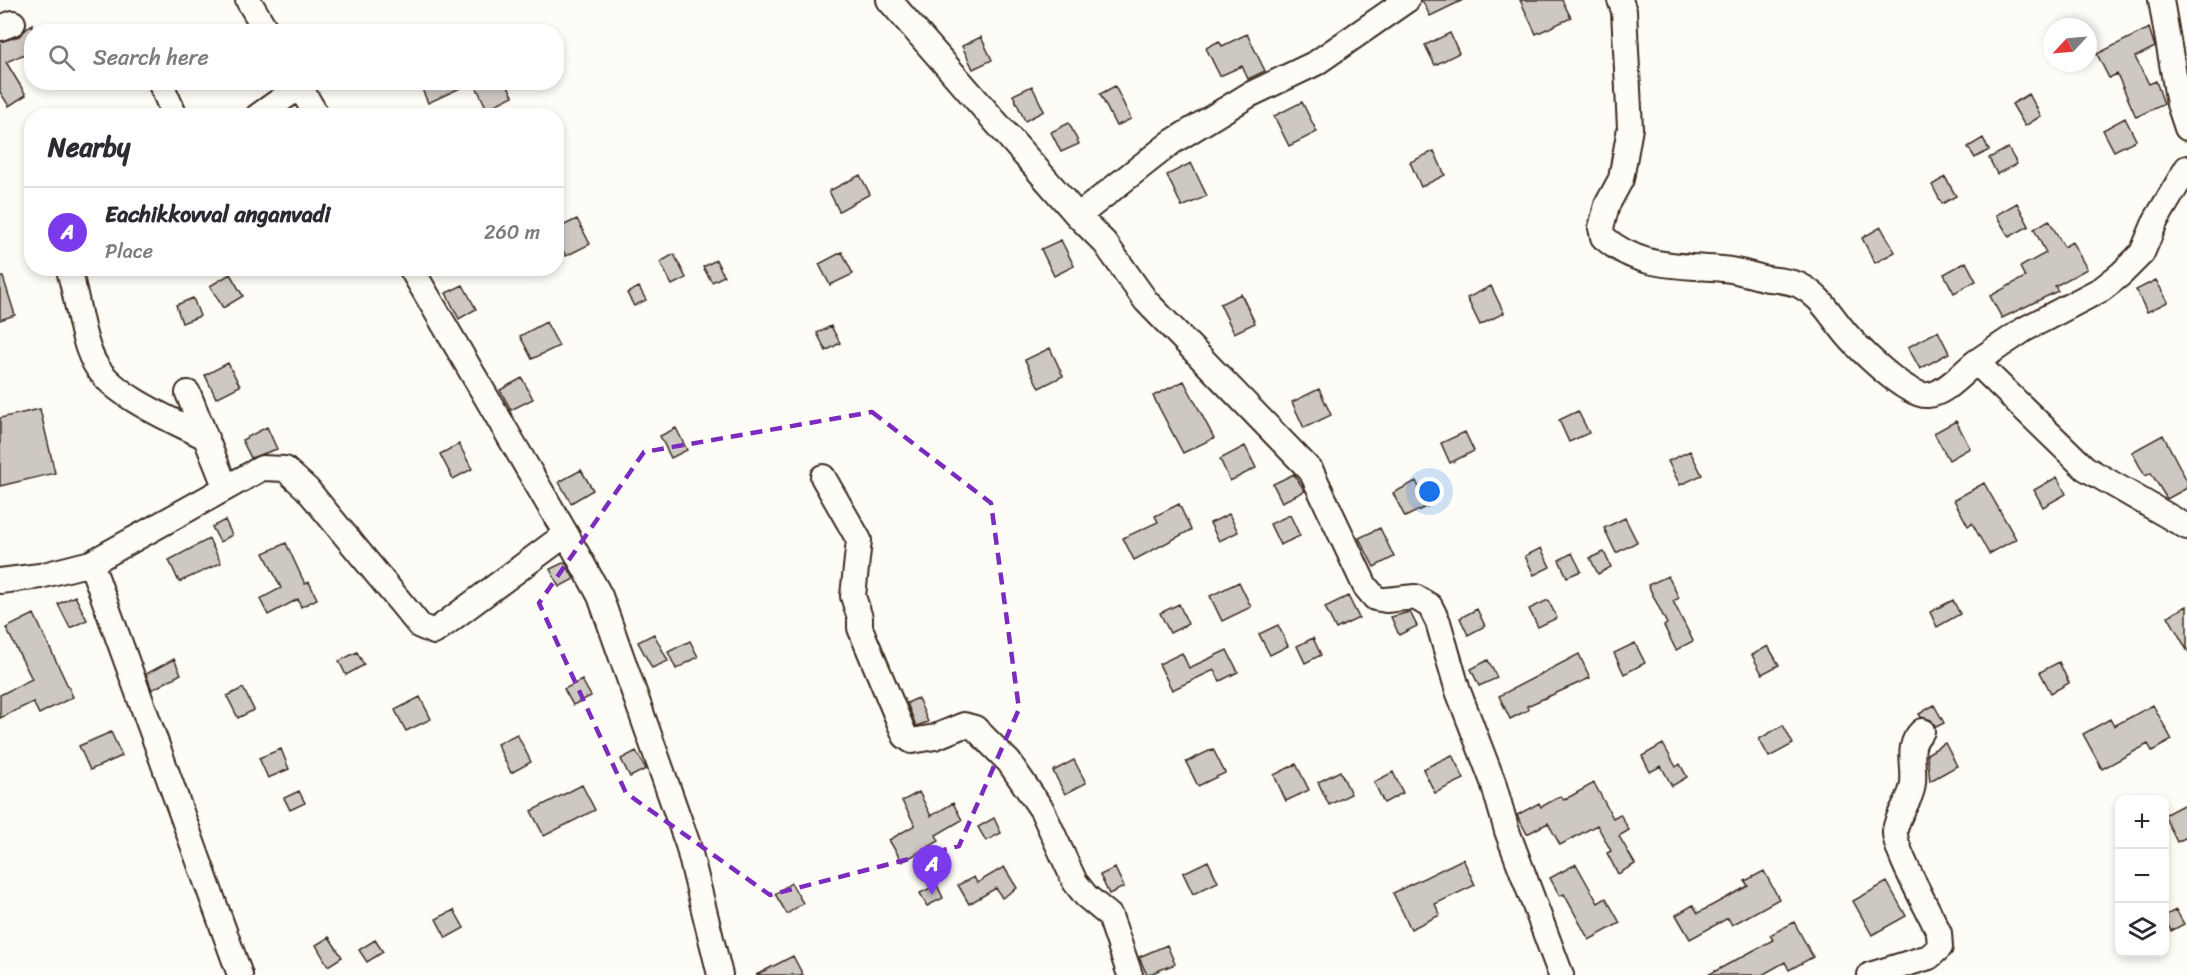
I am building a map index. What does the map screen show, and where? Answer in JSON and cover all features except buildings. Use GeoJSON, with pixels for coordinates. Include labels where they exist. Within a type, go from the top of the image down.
{"type":"FeatureCollection","features":[{"type":"Feature","properties":{"kind":"street"},"geometry":{"type":"LineString","coordinates":[[248,0],[262,24]]}},
{"type":"Feature","properties":{"kind":"street"},"geometry":{"type":"LineString","coordinates":[[889,0],[1078,216],[1105,243],[1146,301],[1311,471],[1365,586],[1375,598],[1386,600],[1415,597],[1430,606],[1438,622],[1458,691],[1493,782],[1507,831],[1561,975]]}},
{"type":"Feature","properties":{"kind":"street"},"geometry":{"type":"LineString","coordinates":[[1078,216],[1172,142],[1249,95],[1316,63],[1407,0]]}},
{"type":"Feature","properties":{"kind":"street"},"geometry":{"type":"LineString","coordinates":[[1620,0],[1624,11],[1630,128],[1621,179],[1607,205],[1601,228],[1603,237],[1639,259],[1677,268],[1725,269],[1798,285],[1824,302],[1840,327],[1862,350],[1900,384],[1920,395],[1930,396],[1943,389],[1976,362],[2025,329],[2102,289],[2121,273],[2142,254],[2156,220],[2187,168]]}},
{"type":"Feature","properties":{"kind":"street"},"geometry":{"type":"LineString","coordinates":[[2161,0],[2179,104],[2187,128]]}},
{"type":"Feature","properties":{"kind":"street"},"geometry":{"type":"LineString","coordinates":[[164,90],[171,108]]}},
{"type":"Feature","properties":{"kind":"street"},"geometry":{"type":"LineString","coordinates":[[268,108],[292,90]]}},
{"type":"Feature","properties":{"kind":"street"},"geometry":{"type":"LineString","coordinates":[[301,90],[312,108]]}},
{"type":"Feature","properties":{"kind":"street"},"geometry":{"type":"LineString","coordinates":[[71,276],[87,343],[96,367],[112,383],[136,400],[206,437]]}},
{"type":"Feature","properties":{"kind":"street"},"geometry":{"type":"LineString","coordinates":[[416,276],[600,596],[684,834],[720,975]]}},
{"type":"Feature","properties":{"kind":"street"},"geometry":{"type":"LineString","coordinates":[[1976,362],[2085,468],[2187,527]]}},
{"type":"Feature","properties":{"kind":"street"},"geometry":{"type":"LineString","coordinates":[[188,393],[225,486]]}},
{"type":"Feature","properties":{"kind":"street"},"geometry":{"type":"LineString","coordinates":[[0,581],[40,576],[91,563],[225,486],[262,468],[285,469],[308,489],[420,626],[434,632],[566,534]]}},
{"type":"Feature","properties":{"kind":"street"},"geometry":{"type":"LineString","coordinates":[[824,477],[859,540],[853,596],[860,618],[860,628],[905,736],[912,741],[922,741],[964,725],[975,728],[1009,762],[1042,810],[1075,882],[1086,896],[1110,916],[1130,975]]}},
{"type":"Feature","properties":{"kind":"street"},"geometry":{"type":"LineString","coordinates":[[91,563],[240,975]]}},
{"type":"Feature","properties":{"kind":"street"},"geometry":{"type":"LineString","coordinates":[[1870,975],[1929,957],[1940,947],[1939,933],[1903,858],[1894,833],[1899,815],[1913,784],[1911,755],[1914,739],[1922,731]]}},
{"type":"Feature","properties":{"kind":"highlighted area"},"geometry":{"type":"Polygon","coordinates":[[[872,412],[991,503],[1019,709],[959,846],[770,895],[626,793],[539,603],[644,452],[872,412]]]}},
{"type":"Feature","properties":{"kind":"place","name":"Eachikkovval anganvadi"},"geometry":{"type":"Point","coordinates":[932,895]}}]}
